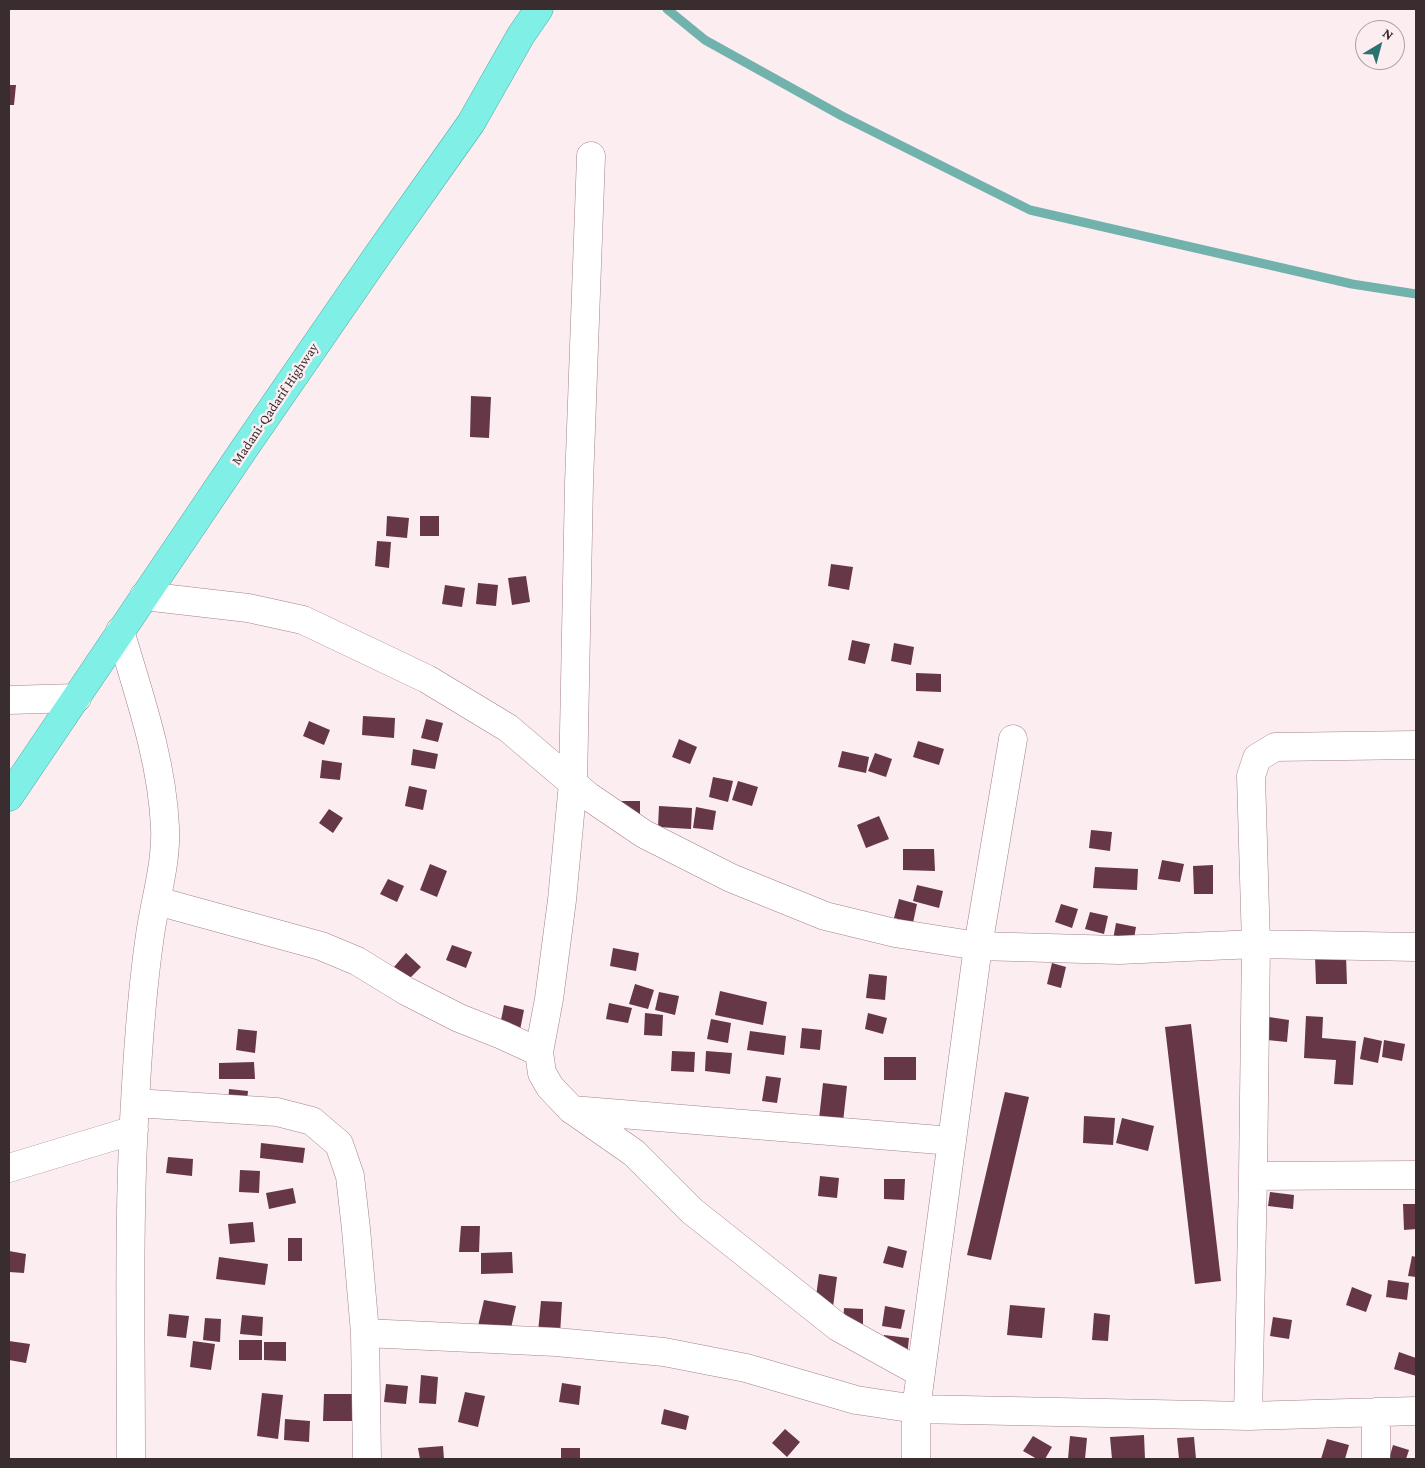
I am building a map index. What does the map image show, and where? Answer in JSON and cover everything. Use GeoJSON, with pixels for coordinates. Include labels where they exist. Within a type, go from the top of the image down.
{"type":"FeatureCollection","features":[{"type":"Feature","properties":{"kind":"highway","name":"Madani-Qadarif Highway"},"geometry":{"type":"LineString","coordinates":[[9,797],[373,261],[472,122],[521,35],[539,9]]}},
{"type":"Feature","properties":{"kind":"street"},"geometry":{"type":"LineString","coordinates":[[591,156],[579,483],[573,782],[549,999],[539,1052],[542,1073],[550,1087],[571,1109],[634,1153],[692,1211],[838,1327],[921,1373]]}},
{"type":"Feature","properties":{"kind":"street"},"geometry":{"type":"LineString","coordinates":[[144,596],[248,608],[303,620],[435,684],[508,728],[588,796],[644,834],[731,878],[825,916],[895,933],[978,946],[1119,950],[1256,944],[1416,947]]}},
{"type":"Feature","properties":{"kind":"street"},"geometry":{"type":"LineString","coordinates":[[120,631],[159,771],[165,828],[162,869],[150,935],[141,1016],[135,1103],[131,1216],[131,1459]]}},
{"type":"Feature","properties":{"kind":"street"},"geometry":{"type":"LineString","coordinates":[[9,700],[77,698]]}},
{"type":"Feature","properties":{"kind":"street"},"geometry":{"type":"LineString","coordinates":[[916,1459],[916,1409],[978,946],[1013,739]]}},
{"type":"Feature","properties":{"kind":"street"},"geometry":{"type":"LineString","coordinates":[[1248,1416],[1256,944],[1250,776],[1257,758],[1274,747],[1416,745]]}},
{"type":"Feature","properties":{"kind":"street"},"geometry":{"type":"LineString","coordinates":[[156,901],[321,946],[357,961],[406,991],[459,1018],[539,1052]]}},
{"type":"Feature","properties":{"kind":"street"},"geometry":{"type":"LineString","coordinates":[[135,1103],[277,1112],[312,1121],[339,1144],[350,1176],[365,1333],[367,1459]]}},
{"type":"Feature","properties":{"kind":"street"},"geometry":{"type":"LineString","coordinates":[[571,1109],[952,1141]]}},
{"type":"Feature","properties":{"kind":"street"},"geometry":{"type":"LineString","coordinates":[[9,1168],[134,1130]]}},
{"type":"Feature","properties":{"kind":"street"},"geometry":{"type":"LineString","coordinates":[[1253,1176],[1416,1175]]}},
{"type":"Feature","properties":{"kind":"street"},"geometry":{"type":"LineString","coordinates":[[365,1333],[556,1342],[664,1352],[746,1368],[856,1400],[916,1409],[1248,1416],[1416,1411]]}},
{"type":"Feature","properties":{"kind":"street"},"geometry":{"type":"LineString","coordinates":[[1376,1412],[1376,1459]]}},
{"type":"Feature","properties":{"kind":"building"},"geometry":{"type":"Polygon","coordinates":[[[9,85],[16,85],[14,105],[9,105],[9,85]]]}},
{"type":"Feature","properties":{"kind":"building"},"geometry":{"type":"Polygon","coordinates":[[[471,396],[491,397],[489,438],[470,437],[471,396]]]}},
{"type":"Feature","properties":{"kind":"building"},"geometry":{"type":"Polygon","coordinates":[[[387,516],[409,518],[407,538],[386,536],[387,516]]]}},
{"type":"Feature","properties":{"kind":"building"},"geometry":{"type":"Polygon","coordinates":[[[420,516],[439,516],[439,536],[420,536],[420,516]]]}},
{"type":"Feature","properties":{"kind":"building"},"geometry":{"type":"Polygon","coordinates":[[[377,541],[391,542],[389,568],[375,566],[377,541]]]}},
{"type":"Feature","properties":{"kind":"building"},"geometry":{"type":"Polygon","coordinates":[[[831,564],[853,567],[849,590],[828,586],[831,564]]]}},
{"type":"Feature","properties":{"kind":"building"},"geometry":{"type":"Polygon","coordinates":[[[526,576],[530,602],[512,605],[508,578],[526,576]]]}},
{"type":"Feature","properties":{"kind":"building"},"geometry":{"type":"Polygon","coordinates":[[[478,583],[498,585],[496,606],[476,604],[478,583]]]}},
{"type":"Feature","properties":{"kind":"building"},"geometry":{"type":"Polygon","coordinates":[[[445,585],[465,588],[462,607],[442,604],[445,585]]]}},
{"type":"Feature","properties":{"kind":"building"},"geometry":{"type":"Polygon","coordinates":[[[852,640],[870,644],[865,664],[848,660],[852,640]]]}},
{"type":"Feature","properties":{"kind":"building"},"geometry":{"type":"Polygon","coordinates":[[[894,643],[914,647],[911,665],[891,661],[894,643]]]}},
{"type":"Feature","properties":{"kind":"building"},"geometry":{"type":"Polygon","coordinates":[[[916,673],[941,674],[941,692],[916,691],[916,673]]]}},
{"type":"Feature","properties":{"kind":"building"},"geometry":{"type":"Polygon","coordinates":[[[363,716],[395,718],[394,738],[362,735],[363,716]]]}},
{"type":"Feature","properties":{"kind":"building"},"geometry":{"type":"Polygon","coordinates":[[[426,719],[443,723],[438,742],[421,738],[426,719]]]}},
{"type":"Feature","properties":{"kind":"building"},"geometry":{"type":"Polygon","coordinates":[[[309,721],[330,730],[324,745],[303,736],[309,721]]]}},
{"type":"Feature","properties":{"kind":"building"},"geometry":{"type":"Polygon","coordinates":[[[679,739],[697,747],[690,764],[672,757],[679,739]]]}},
{"type":"Feature","properties":{"kind":"building"},"geometry":{"type":"Polygon","coordinates":[[[918,741],[944,749],[939,765],[913,757],[918,741]]]}},
{"type":"Feature","properties":{"kind":"building"},"geometry":{"type":"Polygon","coordinates":[[[413,749],[438,754],[435,769],[411,765],[413,749]]]}},
{"type":"Feature","properties":{"kind":"building"},"geometry":{"type":"Polygon","coordinates":[[[842,751],[869,757],[866,773],[838,767],[842,751]]]}},
{"type":"Feature","properties":{"kind":"building"},"geometry":{"type":"Polygon","coordinates":[[[875,753],[892,759],[886,777],[868,771],[875,753]]]}},
{"type":"Feature","properties":{"kind":"building"},"geometry":{"type":"Polygon","coordinates":[[[322,760],[342,763],[340,780],[320,778],[322,760]]]}},
{"type":"Feature","properties":{"kind":"building"},"geometry":{"type":"Polygon","coordinates":[[[713,777],[733,781],[728,802],[709,797],[713,777]]]}},
{"type":"Feature","properties":{"kind":"building"},"geometry":{"type":"Polygon","coordinates":[[[738,781],[758,787],[752,806],[732,800],[738,781]]]}},
{"type":"Feature","properties":{"kind":"building"},"geometry":{"type":"Polygon","coordinates":[[[409,786],[427,790],[423,810],[405,806],[409,786]]]}},
{"type":"Feature","properties":{"kind":"building"},"geometry":{"type":"Polygon","coordinates":[[[615,801],[640,801],[640,820],[615,801]]]}},
{"type":"Feature","properties":{"kind":"building"},"geometry":{"type":"Polygon","coordinates":[[[659,806],[692,808],[691,829],[658,827],[659,806]]]}},
{"type":"Feature","properties":{"kind":"building"},"geometry":{"type":"Polygon","coordinates":[[[696,807],[716,811],[713,830],[693,828],[696,807]]]}},
{"type":"Feature","properties":{"kind":"building"},"geometry":{"type":"Polygon","coordinates":[[[329,809],[343,818],[333,833],[319,823],[329,809]]]}},
{"type":"Feature","properties":{"kind":"building"},"geometry":{"type":"Polygon","coordinates":[[[879,816],[889,839],[866,848],[857,825],[879,816]]]}},
{"type":"Feature","properties":{"kind":"building"},"geometry":{"type":"Polygon","coordinates":[[[1091,830],[1112,832],[1110,851],[1089,848],[1091,830]]]}},
{"type":"Feature","properties":{"kind":"building"},"geometry":{"type":"Polygon","coordinates":[[[903,849],[934,849],[935,871],[903,870],[903,849]]]}},
{"type":"Feature","properties":{"kind":"building"},"geometry":{"type":"Polygon","coordinates":[[[1162,860],[1184,864],[1180,882],[1158,879],[1162,860]]]}},
{"type":"Feature","properties":{"kind":"building"},"geometry":{"type":"Polygon","coordinates":[[[430,864],[447,871],[437,897],[420,890],[430,864]]]}},
{"type":"Feature","properties":{"kind":"building"},"geometry":{"type":"Polygon","coordinates":[[[1213,865],[1213,894],[1194,894],[1193,866],[1213,865]]]}},
{"type":"Feature","properties":{"kind":"building"},"geometry":{"type":"Polygon","coordinates":[[[1095,867],[1138,869],[1137,890],[1093,888],[1095,867]]]}},
{"type":"Feature","properties":{"kind":"building"},"geometry":{"type":"Polygon","coordinates":[[[388,879],[404,886],[397,902],[380,894],[388,879]]]}},
{"type":"Feature","properties":{"kind":"building"},"geometry":{"type":"Polygon","coordinates":[[[917,885],[943,891],[939,908],[913,901],[917,885]]]}},
{"type":"Feature","properties":{"kind":"building"},"geometry":{"type":"Polygon","coordinates":[[[899,899],[917,904],[913,923],[894,918],[899,899]]]}},
{"type":"Feature","properties":{"kind":"building"},"geometry":{"type":"Polygon","coordinates":[[[1061,904],[1078,909],[1072,928],[1055,922],[1061,904]]]}},
{"type":"Feature","properties":{"kind":"building"},"geometry":{"type":"Polygon","coordinates":[[[1090,912],[1108,916],[1104,934],[1085,929],[1090,912]]]}},
{"type":"Feature","properties":{"kind":"building"},"geometry":{"type":"Polygon","coordinates":[[[1116,923],[1136,927],[1132,950],[1112,945],[1116,923]]]}},
{"type":"Feature","properties":{"kind":"building"},"geometry":{"type":"Polygon","coordinates":[[[452,945],[472,952],[466,968],[446,960],[452,945]]]}},
{"type":"Feature","properties":{"kind":"building"},"geometry":{"type":"Polygon","coordinates":[[[613,948],[639,953],[636,971],[610,966],[613,948]]]}},
{"type":"Feature","properties":{"kind":"building"},"geometry":{"type":"Polygon","coordinates":[[[406,953],[421,967],[408,980],[394,967],[406,953]]]}},
{"type":"Feature","properties":{"kind":"building"},"geometry":{"type":"Polygon","coordinates":[[[1346,955],[1347,984],[1316,984],[1315,956],[1346,955]]]}},
{"type":"Feature","properties":{"kind":"building"},"geometry":{"type":"Polygon","coordinates":[[[1052,963],[1066,967],[1061,988],[1047,984],[1052,963]]]}},
{"type":"Feature","properties":{"kind":"building"},"geometry":{"type":"Polygon","coordinates":[[[869,974],[887,976],[885,1000],[866,998],[869,974]]]}},
{"type":"Feature","properties":{"kind":"building"},"geometry":{"type":"Polygon","coordinates":[[[635,984],[654,990],[648,1009],[629,1004],[635,984]]]}},
{"type":"Feature","properties":{"kind":"building"},"geometry":{"type":"Polygon","coordinates":[[[720,991],[767,1002],[763,1025],[715,1015],[720,991]]]}},
{"type":"Feature","properties":{"kind":"building"},"geometry":{"type":"Polygon","coordinates":[[[659,992],[679,996],[675,1015],[655,1010],[659,992]]]}},
{"type":"Feature","properties":{"kind":"building"},"geometry":{"type":"Polygon","coordinates":[[[609,1003],[632,1008],[628,1023],[606,1019],[609,1003]]]}},
{"type":"Feature","properties":{"kind":"building"},"geometry":{"type":"Polygon","coordinates":[[[504,1005],[524,1010],[520,1030],[500,1025],[504,1005]]]}},
{"type":"Feature","properties":{"kind":"building"},"geometry":{"type":"Polygon","coordinates":[[[645,1013],[663,1015],[662,1036],[644,1035],[645,1013]]]}},
{"type":"Feature","properties":{"kind":"building"},"geometry":{"type":"Polygon","coordinates":[[[868,1013],[887,1018],[883,1034],[865,1029],[868,1013]]]}},
{"type":"Feature","properties":{"kind":"building"},"geometry":{"type":"Polygon","coordinates":[[[1306,1016],[1323,1017],[1322,1038],[1356,1041],[1353,1085],[1334,1084],[1336,1060],[1304,1058],[1306,1016]]]}},
{"type":"Feature","properties":{"kind":"building"},"geometry":{"type":"Polygon","coordinates":[[[1269,1017],[1289,1020],[1287,1042],[1267,1040],[1269,1017]]]}},
{"type":"Feature","properties":{"kind":"building"},"geometry":{"type":"Polygon","coordinates":[[[711,1019],[731,1023],[728,1043],[707,1039],[711,1019]]]}},
{"type":"Feature","properties":{"kind":"building"},"geometry":{"type":"Polygon","coordinates":[[[1191,1024],[1221,1281],[1195,1284],[1165,1027],[1191,1024]]]}},
{"type":"Feature","properties":{"kind":"building"},"geometry":{"type":"Polygon","coordinates":[[[802,1028],[822,1030],[820,1050],[800,1048],[802,1028]]]}},
{"type":"Feature","properties":{"kind":"building"},"geometry":{"type":"Polygon","coordinates":[[[238,1029],[257,1031],[255,1053],[236,1050],[238,1029]]]}},
{"type":"Feature","properties":{"kind":"building"},"geometry":{"type":"Polygon","coordinates":[[[750,1031],[786,1036],[784,1055],[747,1050],[750,1031]]]}},
{"type":"Feature","properties":{"kind":"building"},"geometry":{"type":"Polygon","coordinates":[[[1364,1037],[1382,1041],[1378,1063],[1360,1059],[1364,1037]]]}},
{"type":"Feature","properties":{"kind":"building"},"geometry":{"type":"Polygon","coordinates":[[[1384,1040],[1405,1044],[1402,1061],[1382,1057],[1384,1040]]]}},
{"type":"Feature","properties":{"kind":"building"},"geometry":{"type":"Polygon","coordinates":[[[672,1051],[695,1052],[694,1072],[671,1071],[672,1051]]]}},
{"type":"Feature","properties":{"kind":"building"},"geometry":{"type":"Polygon","coordinates":[[[706,1051],[732,1053],[730,1074],[705,1071],[706,1051]]]}},
{"type":"Feature","properties":{"kind":"building"},"geometry":{"type":"Polygon","coordinates":[[[884,1057],[916,1057],[916,1080],[884,1080],[884,1057]]]}},
{"type":"Feature","properties":{"kind":"building"},"geometry":{"type":"Polygon","coordinates":[[[254,1062],[255,1079],[219,1079],[219,1063],[254,1062]]]}},
{"type":"Feature","properties":{"kind":"building"},"geometry":{"type":"Polygon","coordinates":[[[766,1076],[781,1078],[777,1103],[762,1101],[766,1076]]]}},
{"type":"Feature","properties":{"kind":"building"},"geometry":{"type":"Polygon","coordinates":[[[823,1083],[847,1086],[841,1140],[817,1137],[823,1083]]]}},
{"type":"Feature","properties":{"kind":"building"},"geometry":{"type":"Polygon","coordinates":[[[229,1089],[248,1091],[246,1110],[228,1108],[229,1089]]]}},
{"type":"Feature","properties":{"kind":"building"},"geometry":{"type":"Polygon","coordinates":[[[1005,1092],[1029,1097],[991,1260],[967,1255],[1005,1092]]]}},
{"type":"Feature","properties":{"kind":"building"},"geometry":{"type":"Polygon","coordinates":[[[1084,1116],[1115,1118],[1113,1145],[1083,1143],[1084,1116]]]}},
{"type":"Feature","properties":{"kind":"building"},"geometry":{"type":"Polygon","coordinates":[[[1122,1118],[1154,1126],[1148,1151],[1116,1143],[1122,1118]]]}},
{"type":"Feature","properties":{"kind":"building"},"geometry":{"type":"Polygon","coordinates":[[[261,1143],[305,1148],[303,1163],[260,1158],[261,1143]]]}},
{"type":"Feature","properties":{"kind":"building"},"geometry":{"type":"Polygon","coordinates":[[[168,1157],[193,1159],[192,1176],[166,1173],[168,1157]]]}},
{"type":"Feature","properties":{"kind":"building"},"geometry":{"type":"Polygon","coordinates":[[[240,1170],[260,1171],[259,1193],[239,1192],[240,1170]]]}},
{"type":"Feature","properties":{"kind":"building"},"geometry":{"type":"Polygon","coordinates":[[[820,1176],[839,1178],[837,1198],[818,1196],[820,1176]]]}},
{"type":"Feature","properties":{"kind":"building"},"geometry":{"type":"Polygon","coordinates":[[[884,1179],[905,1179],[904,1200],[884,1199],[884,1179]]]}},
{"type":"Feature","properties":{"kind":"building"},"geometry":{"type":"Polygon","coordinates":[[[293,1188],[296,1203],[269,1209],[266,1193],[293,1188]]]}},
{"type":"Feature","properties":{"kind":"building"},"geometry":{"type":"Polygon","coordinates":[[[1270,1192],[1294,1195],[1293,1209],[1268,1206],[1270,1192]]]}},
{"type":"Feature","properties":{"kind":"building"},"geometry":{"type":"Polygon","coordinates":[[[1403,1204],[1416,1204],[1416,1229],[1404,1230],[1403,1204]]]}},
{"type":"Feature","properties":{"kind":"building"},"geometry":{"type":"Polygon","coordinates":[[[253,1222],[255,1242],[230,1244],[228,1224],[253,1222]]]}},
{"type":"Feature","properties":{"kind":"building"},"geometry":{"type":"Polygon","coordinates":[[[461,1226],[480,1226],[479,1252],[459,1252],[461,1226]]]}},
{"type":"Feature","properties":{"kind":"building"},"geometry":{"type":"Polygon","coordinates":[[[288,1238],[302,1238],[302,1261],[288,1261],[288,1238]]]}},
{"type":"Feature","properties":{"kind":"building"},"geometry":{"type":"Polygon","coordinates":[[[888,1246],[907,1251],[903,1268],[883,1263],[888,1246]]]}},
{"type":"Feature","properties":{"kind":"building"},"geometry":{"type":"Polygon","coordinates":[[[9,1251],[26,1254],[24,1273],[9,1272],[9,1251]]]}},
{"type":"Feature","properties":{"kind":"building"},"geometry":{"type":"Polygon","coordinates":[[[512,1252],[513,1273],[481,1274],[481,1253],[512,1252]]]}},
{"type":"Feature","properties":{"kind":"building"},"geometry":{"type":"Polygon","coordinates":[[[1412,1256],[1416,1257],[1416,1277],[1408,1276],[1412,1256]]]}},
{"type":"Feature","properties":{"kind":"building"},"geometry":{"type":"Polygon","coordinates":[[[219,1257],[268,1264],[265,1285],[216,1279],[219,1257]]]}},
{"type":"Feature","properties":{"kind":"building"},"geometry":{"type":"Polygon","coordinates":[[[819,1274],[837,1277],[833,1307],[815,1304],[819,1274]]]}},
{"type":"Feature","properties":{"kind":"building"},"geometry":{"type":"Polygon","coordinates":[[[1388,1280],[1409,1283],[1407,1300],[1386,1297],[1388,1280]]]}},
{"type":"Feature","properties":{"kind":"building"},"geometry":{"type":"Polygon","coordinates":[[[1352,1287],[1372,1295],[1366,1312],[1346,1305],[1352,1287]]]}},
{"type":"Feature","properties":{"kind":"building"},"geometry":{"type":"Polygon","coordinates":[[[484,1300],[516,1306],[507,1346],[475,1339],[484,1300]]]}},
{"type":"Feature","properties":{"kind":"building"},"geometry":{"type":"Polygon","coordinates":[[[541,1301],[562,1302],[560,1334],[538,1332],[541,1301]]]}},
{"type":"Feature","properties":{"kind":"building"},"geometry":{"type":"Polygon","coordinates":[[[1010,1305],[1045,1308],[1042,1338],[1007,1335],[1010,1305]]]}},
{"type":"Feature","properties":{"kind":"building"},"geometry":{"type":"Polygon","coordinates":[[[885,1306],[905,1310],[901,1329],[882,1326],[885,1306]]]}},
{"type":"Feature","properties":{"kind":"building"},"geometry":{"type":"Polygon","coordinates":[[[844,1308],[863,1309],[863,1327],[843,1326],[844,1308]]]}},
{"type":"Feature","properties":{"kind":"building"},"geometry":{"type":"Polygon","coordinates":[[[1094,1313],[1110,1315],[1108,1341],[1092,1340],[1094,1313]]]}},
{"type":"Feature","properties":{"kind":"building"},"geometry":{"type":"Polygon","coordinates":[[[169,1314],[189,1316],[186,1338],[167,1336],[169,1314]]]}},
{"type":"Feature","properties":{"kind":"building"},"geometry":{"type":"Polygon","coordinates":[[[242,1315],[263,1317],[262,1336],[240,1334],[242,1315]]]}},
{"type":"Feature","properties":{"kind":"building"},"geometry":{"type":"Polygon","coordinates":[[[1273,1317],[1292,1320],[1289,1339],[1270,1336],[1273,1317]]]}},
{"type":"Feature","properties":{"kind":"building"},"geometry":{"type":"Polygon","coordinates":[[[205,1318],[221,1319],[220,1342],[203,1340],[205,1318]]]}},
{"type":"Feature","properties":{"kind":"building"},"geometry":{"type":"Polygon","coordinates":[[[884,1335],[909,1338],[906,1367],[881,1364],[884,1335]]]}},
{"type":"Feature","properties":{"kind":"building"},"geometry":{"type":"Polygon","coordinates":[[[239,1340],[262,1340],[262,1360],[239,1360],[239,1340]]]}},
{"type":"Feature","properties":{"kind":"building"},"geometry":{"type":"Polygon","coordinates":[[[9,1341],[30,1344],[26,1363],[9,1360],[9,1341]]]}},
{"type":"Feature","properties":{"kind":"building"},"geometry":{"type":"Polygon","coordinates":[[[193,1341],[215,1344],[211,1370],[190,1367],[193,1341]]]}},
{"type":"Feature","properties":{"kind":"building"},"geometry":{"type":"Polygon","coordinates":[[[264,1342],[286,1342],[286,1361],[264,1360],[264,1342]]]}},
{"type":"Feature","properties":{"kind":"building"},"geometry":{"type":"Polygon","coordinates":[[[1399,1352],[1416,1358],[1416,1376],[1394,1369],[1399,1352]]]}},
{"type":"Feature","properties":{"kind":"building"},"geometry":{"type":"Polygon","coordinates":[[[421,1375],[438,1377],[436,1404],[419,1403],[421,1375]]]}},
{"type":"Feature","properties":{"kind":"building"},"geometry":{"type":"Polygon","coordinates":[[[562,1383],[581,1386],[579,1405],[559,1402],[562,1383]]]}},
{"type":"Feature","properties":{"kind":"building"},"geometry":{"type":"Polygon","coordinates":[[[386,1384],[408,1386],[406,1404],[384,1402],[386,1384]]]}},
{"type":"Feature","properties":{"kind":"building"},"geometry":{"type":"Polygon","coordinates":[[[465,1392],[485,1396],[478,1427],[458,1422],[465,1392]]]}},
{"type":"Feature","properties":{"kind":"building"},"geometry":{"type":"Polygon","coordinates":[[[262,1393],[283,1395],[278,1439],[257,1436],[262,1393]]]}},
{"type":"Feature","properties":{"kind":"building"},"geometry":{"type":"Polygon","coordinates":[[[324,1394],[352,1394],[352,1421],[323,1421],[324,1394]]]}},
{"type":"Feature","properties":{"kind":"building"},"geometry":{"type":"Polygon","coordinates":[[[664,1409],[689,1416],[686,1430],[661,1424],[664,1409]]]}},
{"type":"Feature","properties":{"kind":"building"},"geometry":{"type":"Polygon","coordinates":[[[285,1419],[310,1421],[309,1442],[284,1440],[285,1419]]]}},
{"type":"Feature","properties":{"kind":"building"},"geometry":{"type":"Polygon","coordinates":[[[785,1429],[800,1442],[787,1457],[772,1443],[785,1429]]]}},
{"type":"Feature","properties":{"kind":"building"},"geometry":{"type":"Polygon","coordinates":[[[1144,1435],[1145,1459],[1112,1459],[1110,1437],[1144,1435]]]}},
{"type":"Feature","properties":{"kind":"building"},"geometry":{"type":"Polygon","coordinates":[[[1033,1436],[1052,1447],[1045,1459],[1037,1459],[1023,1451],[1033,1436]]]}},
{"type":"Feature","properties":{"kind":"building"},"geometry":{"type":"Polygon","coordinates":[[[1070,1436],[1087,1438],[1085,1459],[1068,1459],[1070,1436]]]}},
{"type":"Feature","properties":{"kind":"building"},"geometry":{"type":"Polygon","coordinates":[[[1194,1437],[1196,1459],[1179,1459],[1177,1438],[1194,1437]]]}},
{"type":"Feature","properties":{"kind":"building"},"geometry":{"type":"Polygon","coordinates":[[[1327,1439],[1349,1445],[1345,1459],[1321,1459],[1327,1439]]]}},
{"type":"Feature","properties":{"kind":"building"},"geometry":{"type":"Polygon","coordinates":[[[1393,1445],[1409,1450],[1406,1459],[1389,1459],[1393,1445]]]}},
{"type":"Feature","properties":{"kind":"building"},"geometry":{"type":"Polygon","coordinates":[[[443,1446],[444,1459],[420,1459],[418,1448],[443,1446]]]}},
{"type":"Feature","properties":{"kind":"building"},"geometry":{"type":"Polygon","coordinates":[[[561,1448],[580,1448],[580,1459],[561,1459],[561,1448]]]}},
{"type":"Feature","properties":{"kind":"waterway"},"geometry":{"type":"LineString","coordinates":[[667,9],[705,40],[842,116],[1030,210],[1352,284],[1416,294]]}}]}
